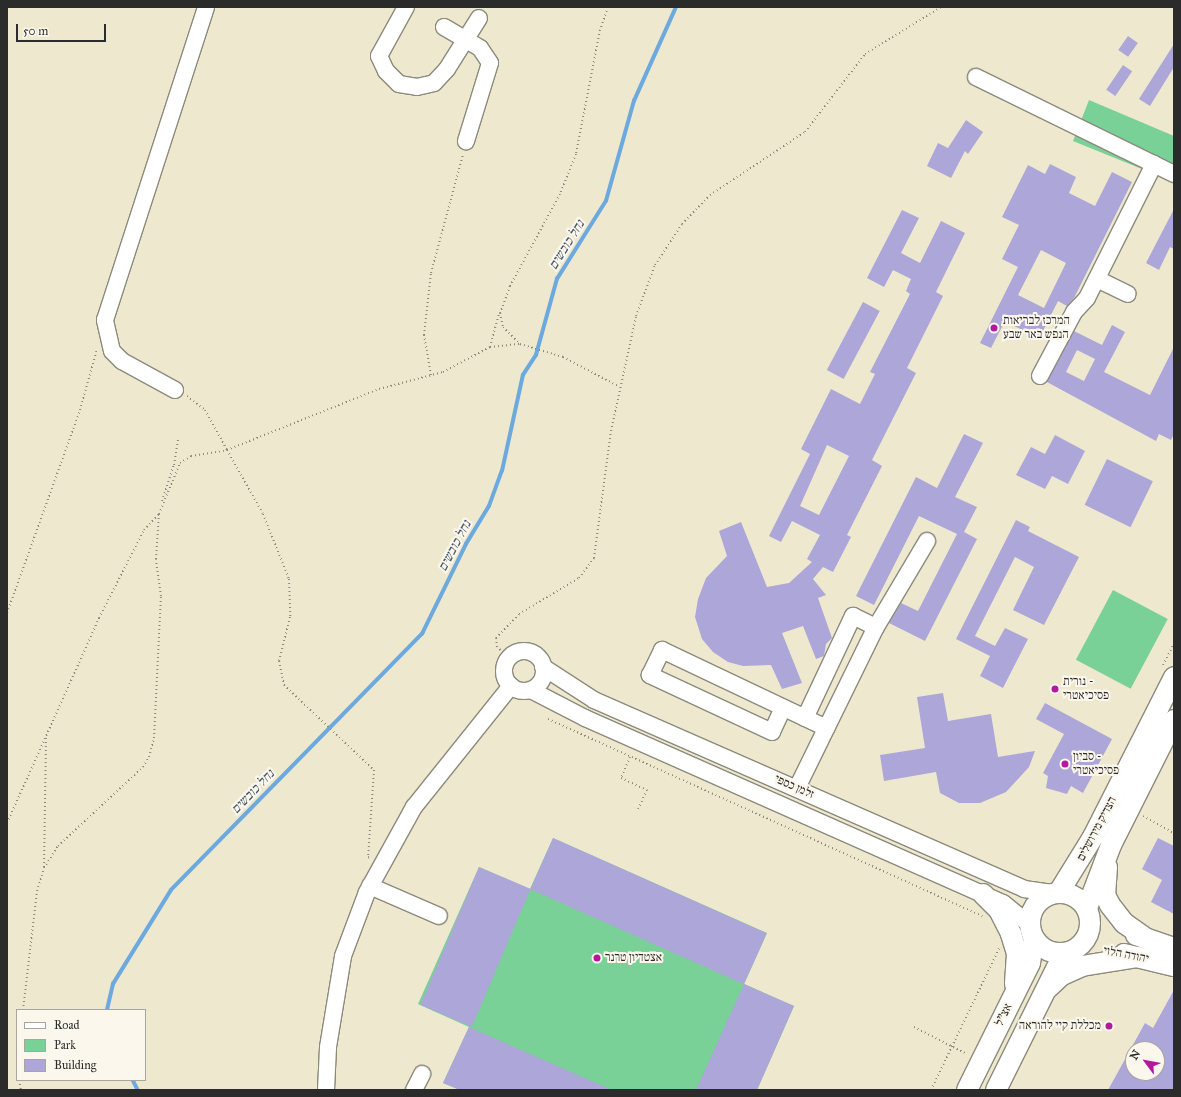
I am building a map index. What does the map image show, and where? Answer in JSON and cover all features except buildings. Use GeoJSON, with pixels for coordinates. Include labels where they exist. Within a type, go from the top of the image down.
{"type":"FeatureCollection","features":[{"type":"Feature","properties":{"kind":"main road","name":"הצדיק מירושלים"},"geometry":{"type":"LineString","coordinates":[[1055,893],[1093,837],[1174,677]]}},
{"type":"Feature","properties":{"kind":"main road","name":"הצדיק מירושלים"},"geometry":{"type":"LineString","coordinates":[[1088,910],[1111,845],[1174,720]]}},
{"type":"Feature","properties":{"kind":"main road"},"geometry":{"type":"LineString","coordinates":[[1111,845],[1105,895],[1116,915],[1148,940]]}},
{"type":"Feature","properties":{"kind":"main road"},"geometry":{"type":"LineString","coordinates":[[996,1090],[1045,990],[1071,950],[1088,936],[1088,910],[1075,896],[1055,893],[1033,909],[1032,932],[1047,950],[1071,950]]}},
{"type":"Feature","properties":{"kind":"main road"},"geometry":{"type":"LineString","coordinates":[[983,894],[999,910],[1011,934],[1017,954],[1014,996]]}},
{"type":"Feature","properties":{"kind":"main road","name":"יהודה הלוי"},"geometry":{"type":"LineString","coordinates":[[1088,910],[1148,940],[1174,948]]}},
{"type":"Feature","properties":{"kind":"main road","name":"אצ\"ל"},"geometry":{"type":"LineString","coordinates":[[967,1090],[1014,996],[1035,950],[1032,932]]}},
{"type":"Feature","properties":{"kind":"main road","name":"יהודה הלוי"},"geometry":{"type":"LineString","coordinates":[[1071,950],[1138,957],[1174,966]]}},
{"type":"Feature","properties":{"kind":"main road"},"geometry":{"type":"LineString","coordinates":[[1045,990],[1062,975],[1082,966],[1138,957]]}},
{"type":"Feature","properties":{"kind":"street"},"geometry":{"type":"LineString","coordinates":[[175,390],[122,361],[112,350],[106,320],[206,7]]}},
{"type":"Feature","properties":{"kind":"street"},"geometry":{"type":"LineString","coordinates":[[406,7],[379,56],[386,71],[399,84],[418,87],[434,83],[467,39],[480,18]]}},
{"type":"Feature","properties":{"kind":"street"},"geometry":{"type":"LineString","coordinates":[[444,28],[467,39],[480,48],[490,63],[466,141]]}},
{"type":"Feature","properties":{"kind":"street"},"geometry":{"type":"LineString","coordinates":[[976,77],[1174,174]]}},
{"type":"Feature","properties":{"kind":"street"},"geometry":{"type":"LineString","coordinates":[[1040,376],[1066,325],[1096,279],[1154,164]]}},
{"type":"Feature","properties":{"kind":"street"},"geometry":{"type":"LineString","coordinates":[[1096,279],[1128,294]]}},
{"type":"Feature","properties":{"kind":"street"},"geometry":{"type":"LineString","coordinates":[[797,788],[876,627],[927,541]]}},
{"type":"Feature","properties":{"kind":"street"},"geometry":{"type":"LineString","coordinates":[[805,718],[853,616],[876,627]]}},
{"type":"Feature","properties":{"kind":"street"},"geometry":{"type":"LineString","coordinates":[[783,708],[772,732],[650,675],[662,650],[826,728]]}},
{"type":"Feature","properties":{"kind":"street"},"geometry":{"type":"LineString","coordinates":[[526,652],[537,656],[543,667],[541,681],[531,690],[520,691],[511,686],[504,672],[509,658],[526,652]]}},
{"type":"Feature","properties":{"kind":"street","name":"זלמן כספי"},"geometry":{"type":"LineString","coordinates":[[543,667],[594,700],[1024,889],[1055,893]]}},
{"type":"Feature","properties":{"kind":"street"},"geometry":{"type":"LineString","coordinates":[[326,1090],[328,1047],[343,956],[370,886],[414,807],[511,686]]}},
{"type":"Feature","properties":{"kind":"street","name":"זלמן כספי"},"geometry":{"type":"LineString","coordinates":[[531,690],[638,741],[1012,908],[1032,932]]}},
{"type":"Feature","properties":{"kind":"street"},"geometry":{"type":"LineString","coordinates":[[370,886],[439,916]]}},
{"type":"Feature","properties":{"kind":"street"},"geometry":{"type":"LineString","coordinates":[[414,1090],[422,1074]]}},
{"type":"Feature","properties":{"kind":"path"},"geometry":{"type":"LineString","coordinates":[[490,347],[510,286],[560,194],[576,154],[600,30],[608,7]]}},
{"type":"Feature","properties":{"kind":"path"},"geometry":{"type":"LineString","coordinates":[[509,658],[498,647],[496,638],[519,614],[579,578],[594,558],[620,387],[636,316],[655,265],[682,224],[710,195],[805,132],[865,54],[941,7]]}},
{"type":"Feature","properties":{"kind":"path"},"geometry":{"type":"LineString","coordinates":[[431,375],[424,335],[431,273],[466,141]]}},
{"type":"Feature","properties":{"kind":"path"},"geometry":{"type":"LineString","coordinates":[[500,313],[503,326],[520,344]]}},
{"type":"Feature","properties":{"kind":"path"},"geometry":{"type":"LineString","coordinates":[[7,613],[80,410],[99,343]]}},
{"type":"Feature","properties":{"kind":"path"},"geometry":{"type":"LineString","coordinates":[[7,822],[46,735],[140,536],[159,514],[180,463],[191,456],[227,450],[379,389],[431,375],[490,347],[520,344],[563,357],[620,387]]}},
{"type":"Feature","properties":{"kind":"path"},"geometry":{"type":"LineString","coordinates":[[175,390],[205,410],[263,514],[289,579],[290,617],[279,673],[284,685],[374,770],[368,857],[381,864]]}},
{"type":"Feature","properties":{"kind":"path"},"geometry":{"type":"LineString","coordinates":[[23,1009],[37,891],[44,868],[58,846],[143,767],[149,757],[154,738],[161,596],[156,559],[159,514],[178,439]]}},
{"type":"Feature","properties":{"kind":"path"},"geometry":{"type":"LineString","coordinates":[[548,719],[987,918]]}},
{"type":"Feature","properties":{"kind":"path"},"geometry":{"type":"LineString","coordinates":[[44,868],[46,735]]}},
{"type":"Feature","properties":{"kind":"path"},"geometry":{"type":"LineString","coordinates":[[638,741],[621,778],[647,790],[638,810]]}},
{"type":"Feature","properties":{"kind":"path"},"geometry":{"type":"LineString","coordinates":[[1129,808],[1174,833]]}},
{"type":"Feature","properties":{"kind":"path"},"geometry":{"type":"LineString","coordinates":[[930,1090],[994,956],[1011,934]]}},
{"type":"Feature","properties":{"kind":"path"},"geometry":{"type":"LineString","coordinates":[[914,1027],[981,1061]]}},
{"type":"Feature","properties":{"kind":"green space"},"geometry":{"type":"Polygon","coordinates":[[[1089,100],[1174,136],[1174,182],[1073,141],[1089,100]]]}},
{"type":"Feature","properties":{"kind":"green space"},"geometry":{"type":"Polygon","coordinates":[[[1113,590],[1168,619],[1131,689],[1076,660],[1113,590]]]}},
{"type":"Feature","properties":{"kind":"green space","name":"אצטדיון טרנר"},"geometry":{"type":"Polygon","coordinates":[[[553,838],[767,933],[744,984],[794,1006],[757,1090],[460,1090],[443,1083],[469,1027],[418,1004],[479,867],[530,889],[553,838]]]}},
{"type":"Feature","properties":{"kind":"waterway","name":"נחל כובשים"},"geometry":{"type":"LineString","coordinates":[[107,1009],[113,984],[171,890],[422,634],[466,544],[489,506],[502,471],[523,375],[536,355],[557,279],[606,201],[634,101],[676,7]]}},
{"type":"Feature","properties":{"kind":"waterway","name":"נחל כובשים"},"geometry":{"type":"LineString","coordinates":[[134,1081],[138,1090]]}},
{"type":"Feature","properties":{"kind":"place","name":"המרכז לבריאות הנפש באר שבע"},"geometry":{"type":"Point","coordinates":[994,328]}},
{"type":"Feature","properties":{"kind":"place","name":"נורית - פסיכיאטרי"},"geometry":{"type":"Point","coordinates":[1055,689]}},
{"type":"Feature","properties":{"kind":"place","name":"סביון - פסיכיאטרי"},"geometry":{"type":"Point","coordinates":[1065,764]}},
{"type":"Feature","properties":{"kind":"place","name":"אצטדיון טרנר"},"geometry":{"type":"Point","coordinates":[597,958]}},
{"type":"Feature","properties":{"kind":"place","name":"מכללת קיי להוראה"},"geometry":{"type":"Point","coordinates":[1109,1026]}}]}
